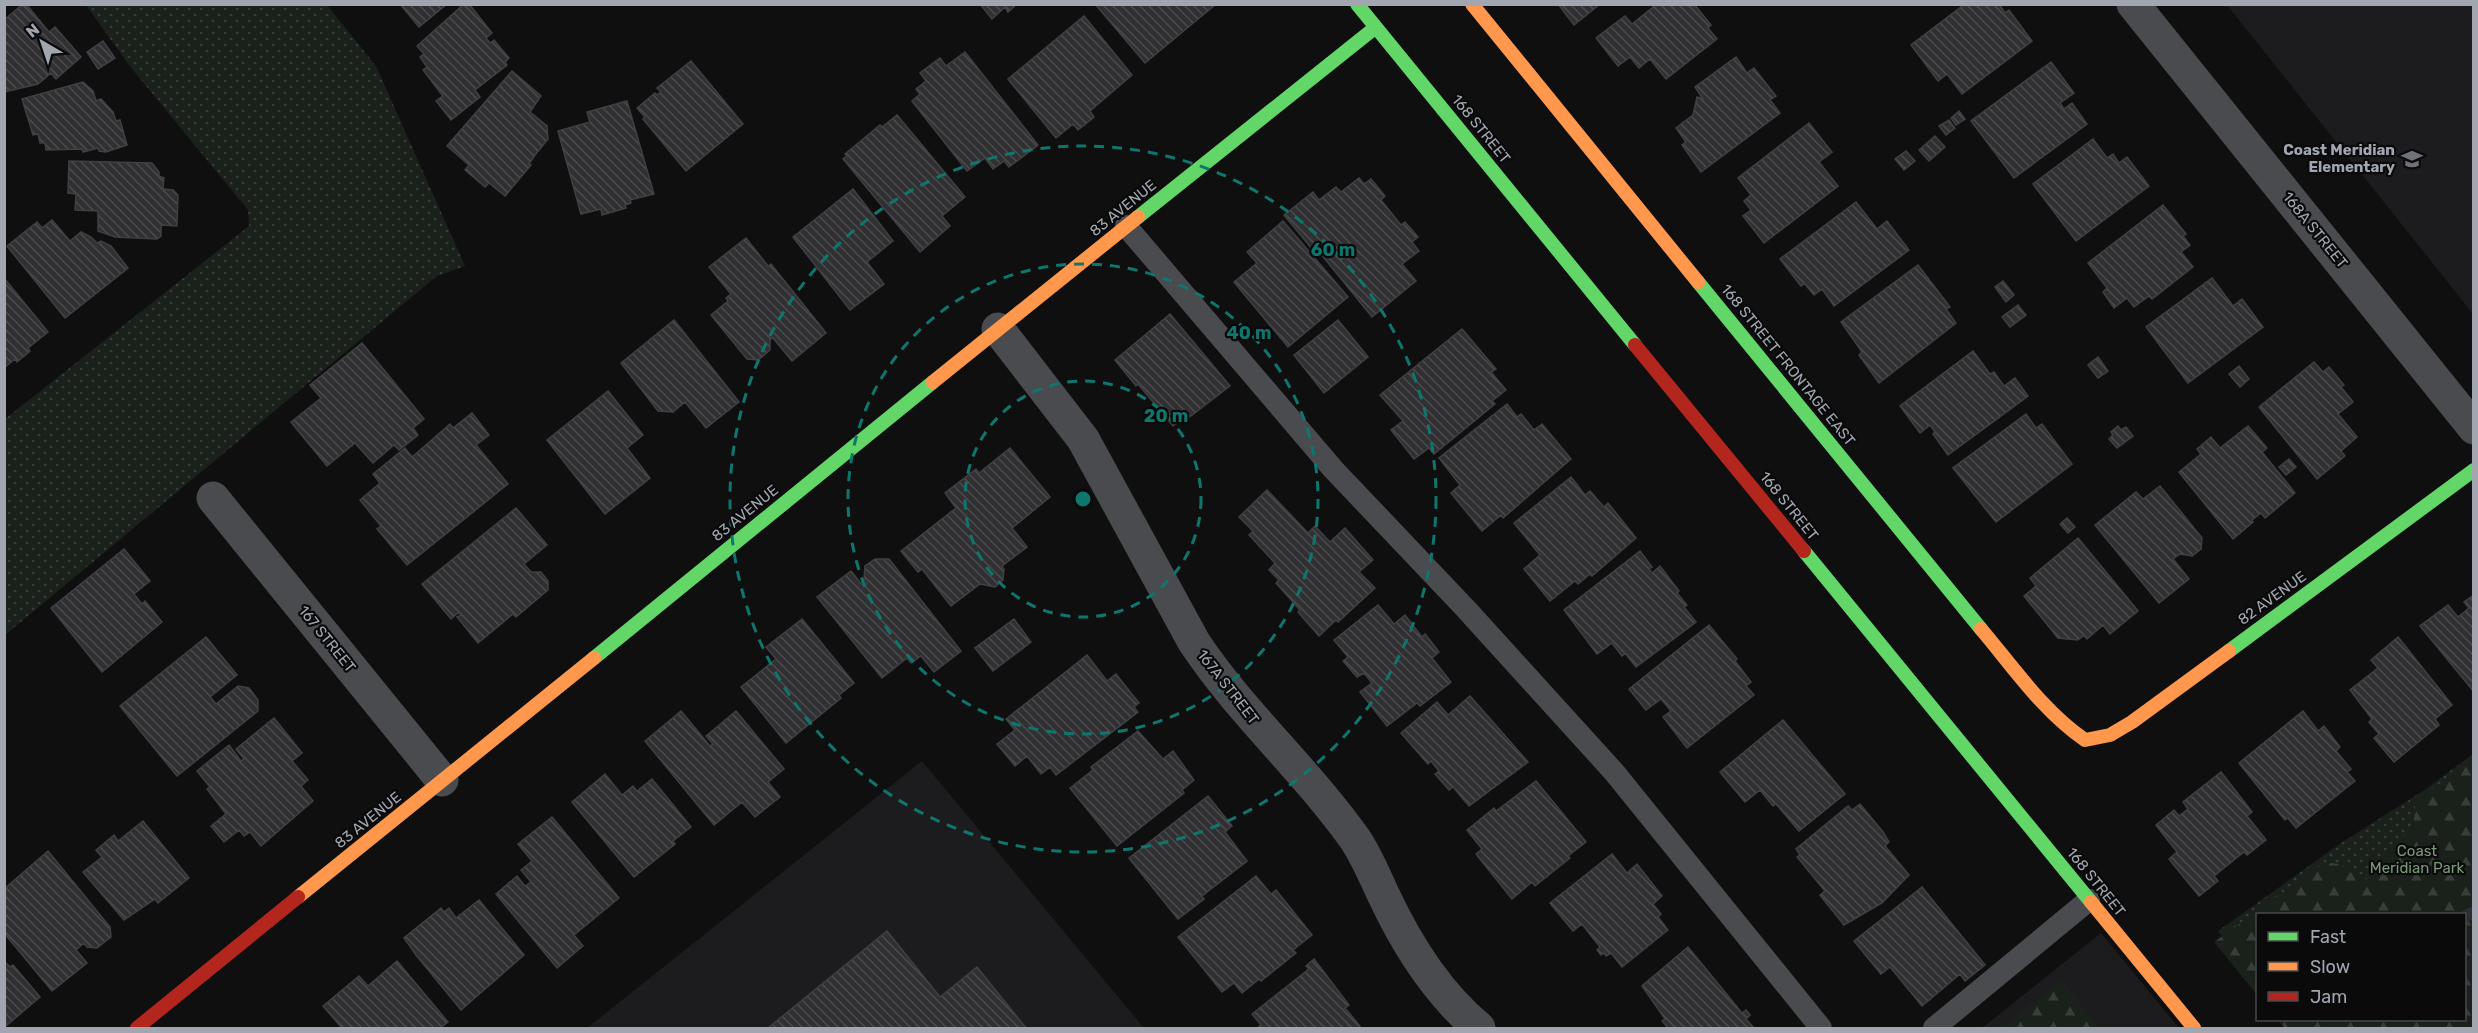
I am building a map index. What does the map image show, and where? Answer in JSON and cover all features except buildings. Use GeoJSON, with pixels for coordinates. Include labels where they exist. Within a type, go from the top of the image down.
{"type":"FeatureCollection","features":[{"type":"Feature","properties":{"kind":"street","name":"168 STREET"},"geometry":{"type":"LineString","coordinates":[[1357,4],[2194,1029]]}},
{"type":"Feature","properties":{"kind":"street","name":"168 STREET FRONTAGE EAST"},"geometry":{"type":"LineString","coordinates":[[1472,4],[2042,703],[2063,724],[2085,740]]}},
{"type":"Feature","properties":{"kind":"street","name":"168A STREET"},"geometry":{"type":"LineString","coordinates":[[2133,4],[2474,428]]}},
{"type":"Feature","properties":{"kind":"street","name":"83 AVENUE"},"geometry":{"type":"LineString","coordinates":[[137,1029],[998,329],[1376,27]]}},
{"type":"Feature","properties":{"kind":"street","name":"167A STREET"},"geometry":{"type":"LineString","coordinates":[[998,329],[1083,439],[1194,642],[1214,673],[1340,819],[1375,873],[1398,924],[1422,963],[1457,1007],[1479,1029]]}},
{"type":"Feature","properties":{"kind":"street","name":"82 AVENUE"},"geometry":{"type":"LineString","coordinates":[[2085,740],[2110,735],[2132,722],[2474,470]]}},
{"type":"Feature","properties":{"kind":"street","name":"167 STREET"},"geometry":{"type":"LineString","coordinates":[[213,498],[442,780]]}},
{"type":"Feature","properties":{"kind":"lane"},"geometry":{"type":"LineString","coordinates":[[1126,226],[1333,469],[1466,609],[1614,772],[1821,1029]]}},
{"type":"Feature","properties":{"kind":"lane"},"geometry":{"type":"LineString","coordinates":[[1934,1029],[2089,900]]}},
{"type":"Feature","properties":{"kind":"shaded area","name":"Coast Meridian Elementary"},"geometry":{"type":"Polygon","coordinates":[[[2227,5],[2473,5],[2473,314],[2227,5]]]}},
{"type":"Feature","properties":{"kind":"shaded area"},"geometry":{"type":"Polygon","coordinates":[[[922,761],[1144,1028],[587,1028],[922,761]]]}},
{"type":"Feature","properties":{"kind":"shaded area"},"geometry":{"type":"Polygon","coordinates":[[[2101,933],[2179,1028],[1982,1028],[2101,933]]]}},
{"type":"Feature","properties":{"kind":"green space"},"geometry":{"type":"Polygon","coordinates":[[[86,5],[327,5],[376,66],[465,266],[437,276],[5,635],[5,419],[249,226],[248,210],[128,64],[86,5]]]}},
{"type":"Feature","properties":{"kind":"green space","name":"Coast Meridian Park"},"geometry":{"type":"Polygon","coordinates":[[[2473,754],[2473,1028],[2295,1028],[2466,1021],[2466,913],[2256,913],[2256,980],[2218,931],[2341,843],[2426,789],[2473,754]]]}},
{"type":"Feature","properties":{"kind":"green space","name":"Coast Meridian Park"},"geometry":{"type":"Polygon","coordinates":[[[2473,759],[2473,1028],[2285,1028],[2278,1021],[2466,1021],[2466,913],[2256,913],[2256,994],[2214,942],[2324,863],[2343,866],[2366,880],[2379,862],[2394,849],[2400,838],[2413,828],[2416,801],[2473,759]]]}},
{"type":"Feature","properties":{"kind":"green space"},"geometry":{"type":"Polygon","coordinates":[[[2062,981],[2100,1028],[1999,1028],[2062,981]]]}},
{"type":"Feature","properties":{"kind":"waterway"},"geometry":{"type":"LineString","coordinates":[[2466,916],[2474,912]]}},
{"type":"Feature","properties":{"kind":"traffic: fast"},"geometry":{"type":"LineString","coordinates":[[1357,4],[1635,345]]}},
{"type":"Feature","properties":{"kind":"traffic: fast"},"geometry":{"type":"LineString","coordinates":[[1138,217],[1376,27]]}},
{"type":"Feature","properties":{"kind":"traffic: fast"},"geometry":{"type":"LineString","coordinates":[[1698,282],[1981,629]]}},
{"type":"Feature","properties":{"kind":"traffic: fast"},"geometry":{"type":"LineString","coordinates":[[594,658],[933,382]]}},
{"type":"Feature","properties":{"kind":"traffic: fast"},"geometry":{"type":"LineString","coordinates":[[2229,651],[2474,470]]}},
{"type":"Feature","properties":{"kind":"traffic: fast"},"geometry":{"type":"LineString","coordinates":[[1804,551],[2091,902]]}},
{"type":"Feature","properties":{"kind":"traffic: slow"},"geometry":{"type":"LineString","coordinates":[[1472,4],[1698,282]]}},
{"type":"Feature","properties":{"kind":"traffic: slow"},"geometry":{"type":"LineString","coordinates":[[933,382],[1138,217]]}},
{"type":"Feature","properties":{"kind":"traffic: slow"},"geometry":{"type":"LineString","coordinates":[[1981,629],[2042,702],[2085,740],[2110,735],[2132,722],[2229,651]]}},
{"type":"Feature","properties":{"kind":"traffic: slow"},"geometry":{"type":"LineString","coordinates":[[298,897],[594,658]]}},
{"type":"Feature","properties":{"kind":"traffic: slow"},"geometry":{"type":"LineString","coordinates":[[2091,902],[2194,1028]]}},
{"type":"Feature","properties":{"kind":"traffic: jam"},"geometry":{"type":"LineString","coordinates":[[1635,345],[1804,551]]}},
{"type":"Feature","properties":{"kind":"traffic: jam"},"geometry":{"type":"LineString","coordinates":[[137,1028],[298,897]]}},
{"type":"Feature","properties":{"kind":"place","name":"Coast Meridian Elementary"},"geometry":{"type":"Point","coordinates":[2412,159]}}]}
